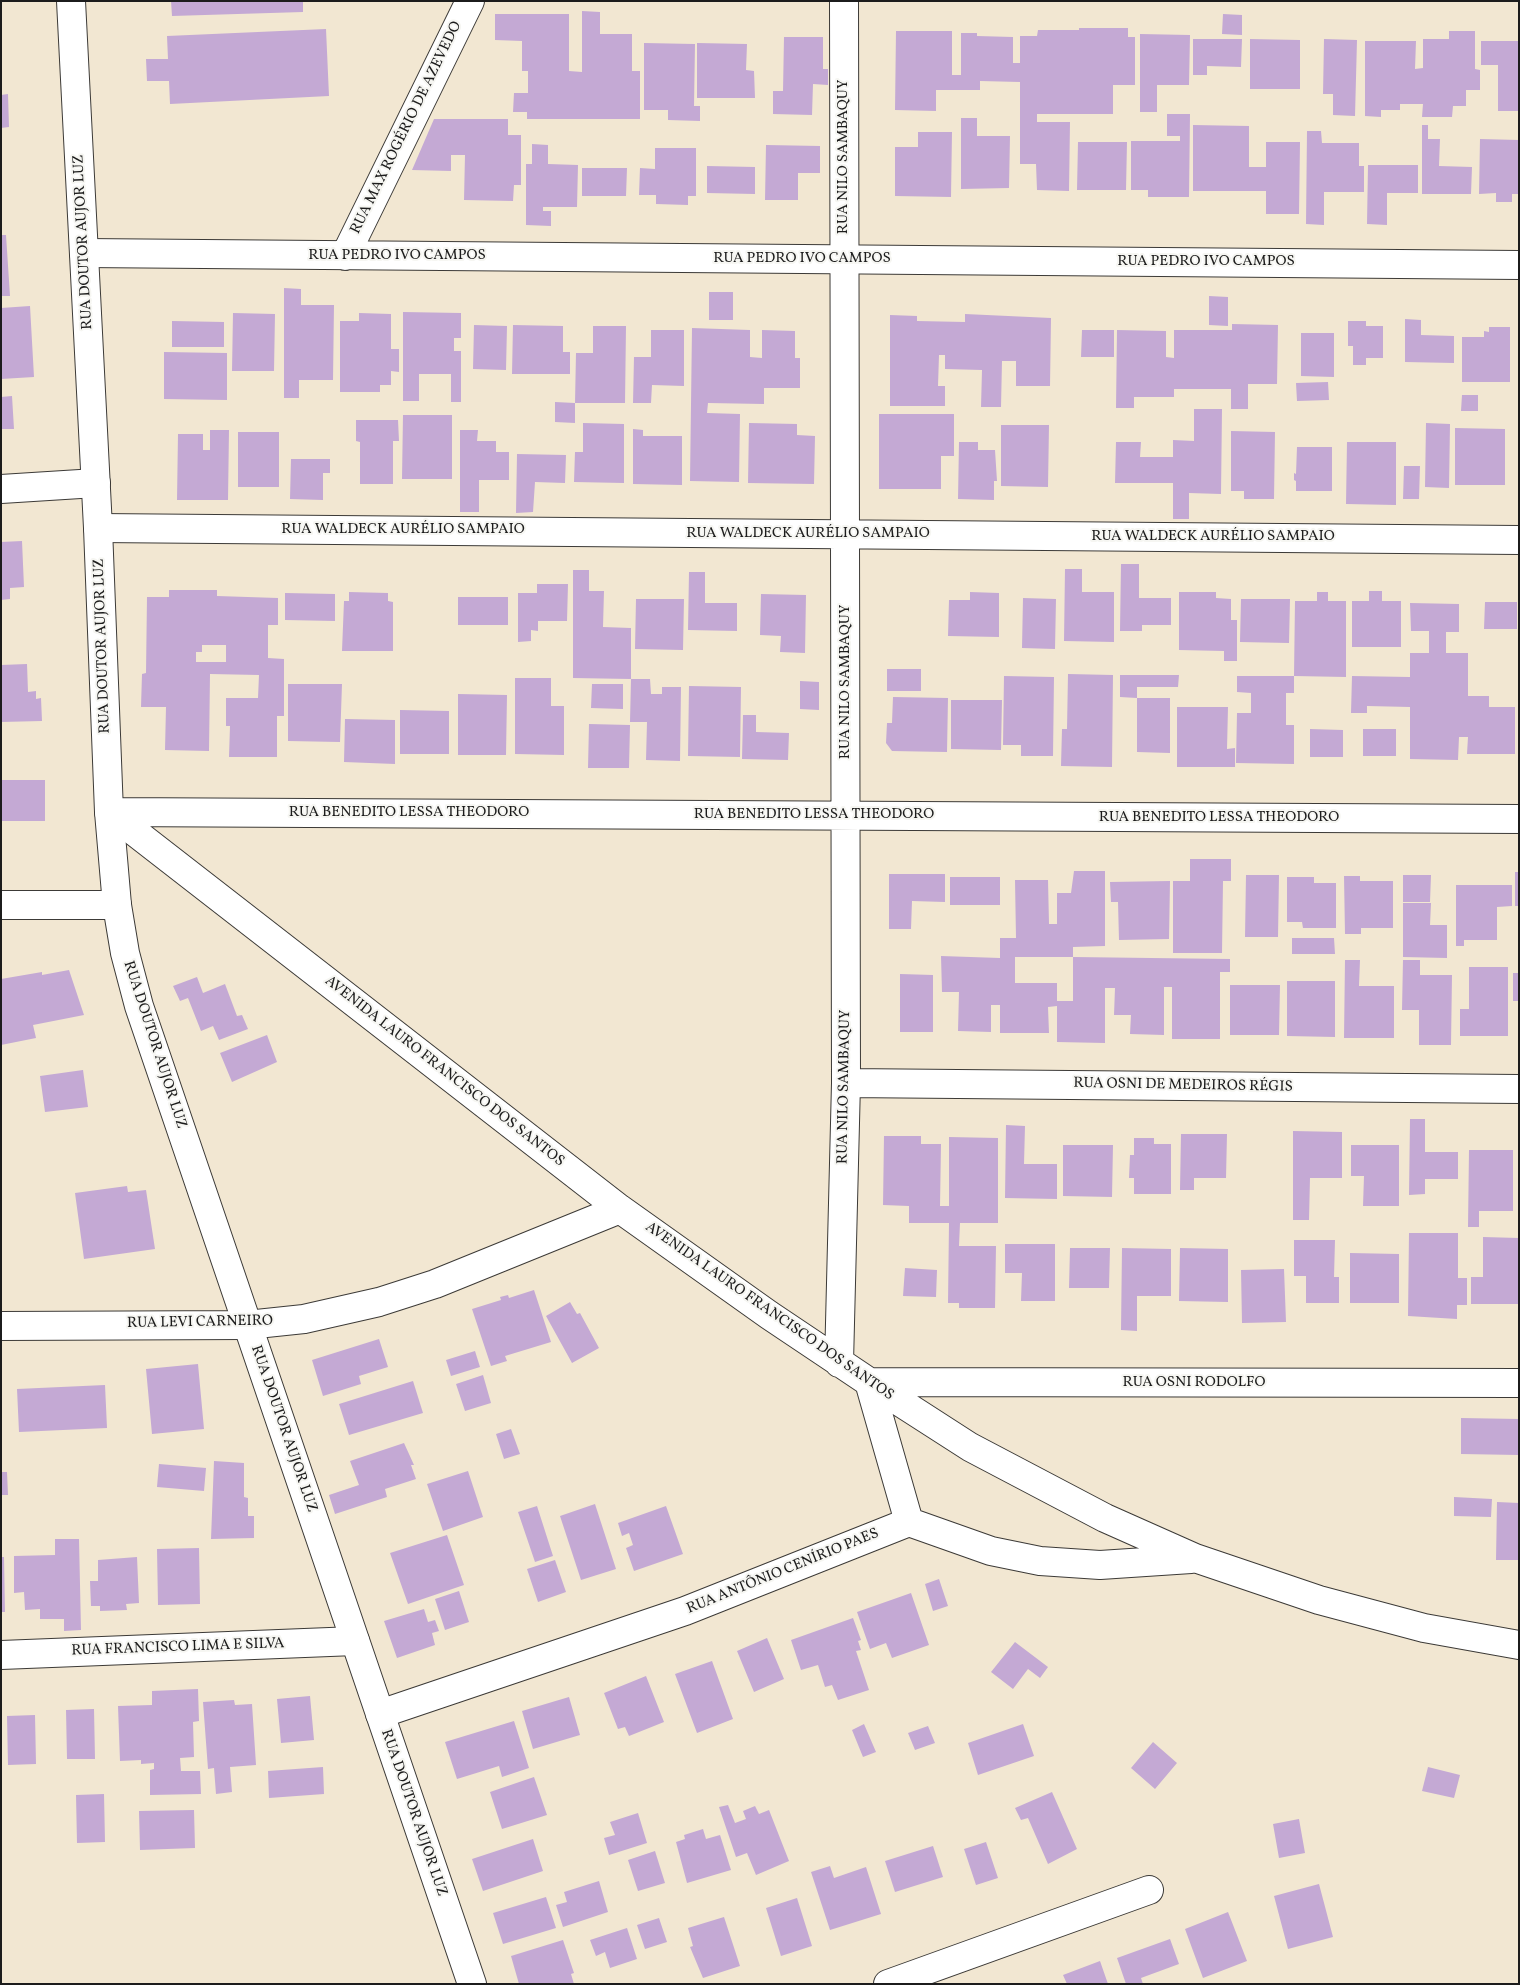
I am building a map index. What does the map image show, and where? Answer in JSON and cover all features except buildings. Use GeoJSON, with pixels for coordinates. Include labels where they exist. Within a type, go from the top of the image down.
{"type":"FeatureCollection","features":[{"type":"Feature","properties":{"kind":"street","name":"RUA DOUTOR AUJOR LUZ"},"geometry":{"type":"LineString","coordinates":[[72,1],[110,812],[116,905],[125,953],[139,1006],[472,1984]]}},
{"type":"Feature","properties":{"kind":"street","name":"RUA MAX ROGÉRIO DE AZEVEDO"},"geometry":{"type":"LineString","coordinates":[[345,256],[470,1]]}},
{"type":"Feature","properties":{"kind":"street","name":"RUA NILO SAMBAQUY"},"geometry":{"type":"LineString","coordinates":[[839,1363],[846,1083],[844,1]]}},
{"type":"Feature","properties":{"kind":"street","name":"RUA PEDRO IVO CAMPOS"},"geometry":{"type":"LineString","coordinates":[[84,253],[1519,264]]}},
{"type":"Feature","properties":{"kind":"street"},"geometry":{"type":"LineString","coordinates":[[1,489],[96,483]]}},
{"type":"Feature","properties":{"kind":"street","name":"RUA WALDECK AURÉLIO SAMPAIO"},"geometry":{"type":"LineString","coordinates":[[98,528],[1519,540]]}},
{"type":"Feature","properties":{"kind":"street","name":"RUA BENEDITO LESSA THEODORO"},"geometry":{"type":"LineString","coordinates":[[110,812],[1519,819]]}},
{"type":"Feature","properties":{"kind":"street","name":"AVENIDA LAURO FRANCISCO DOS SANTOS"},"geometry":{"type":"LineString","coordinates":[[110,812],[620,1209],[839,1363],[970,1447],[1044,1488],[1195,1558],[1319,1600],[1424,1628],[1519,1645]]}},
{"type":"Feature","properties":{"kind":"street"},"geometry":{"type":"LineString","coordinates":[[1,906],[116,905]]}},
{"type":"Feature","properties":{"kind":"street","name":"RUA OSNI DE MEDEIROS RÉGIS"},"geometry":{"type":"LineString","coordinates":[[846,1083],[1519,1090]]}},
{"type":"Feature","properties":{"kind":"street","name":"RUA LEVI CARNEIRO"},"geometry":{"type":"LineString","coordinates":[[1,1326],[248,1325],[304,1319],[379,1302],[436,1284],[620,1209]]}},
{"type":"Feature","properties":{"kind":"street"},"geometry":{"type":"LineString","coordinates":[[869,1382],[910,1522],[990,1551],[1040,1561],[1100,1565],[1195,1558]]}},
{"type":"Feature","properties":{"kind":"street","name":"RUA OSNI RODOLFO"},"geometry":{"type":"LineString","coordinates":[[869,1382],[1519,1383]]}},
{"type":"Feature","properties":{"kind":"street","name":"RUA ANTÔNIO CENÍRIO PAES"},"geometry":{"type":"LineString","coordinates":[[380,1714],[685,1611],[910,1522]]}},
{"type":"Feature","properties":{"kind":"street","name":"RUA FRANCISCO LIMA E SILVA"},"geometry":{"type":"LineString","coordinates":[[1,1655],[355,1641]]}},
{"type":"Feature","properties":{"kind":"street"},"geometry":{"type":"LineString","coordinates":[[888,1984],[1149,1890]]}}]}
